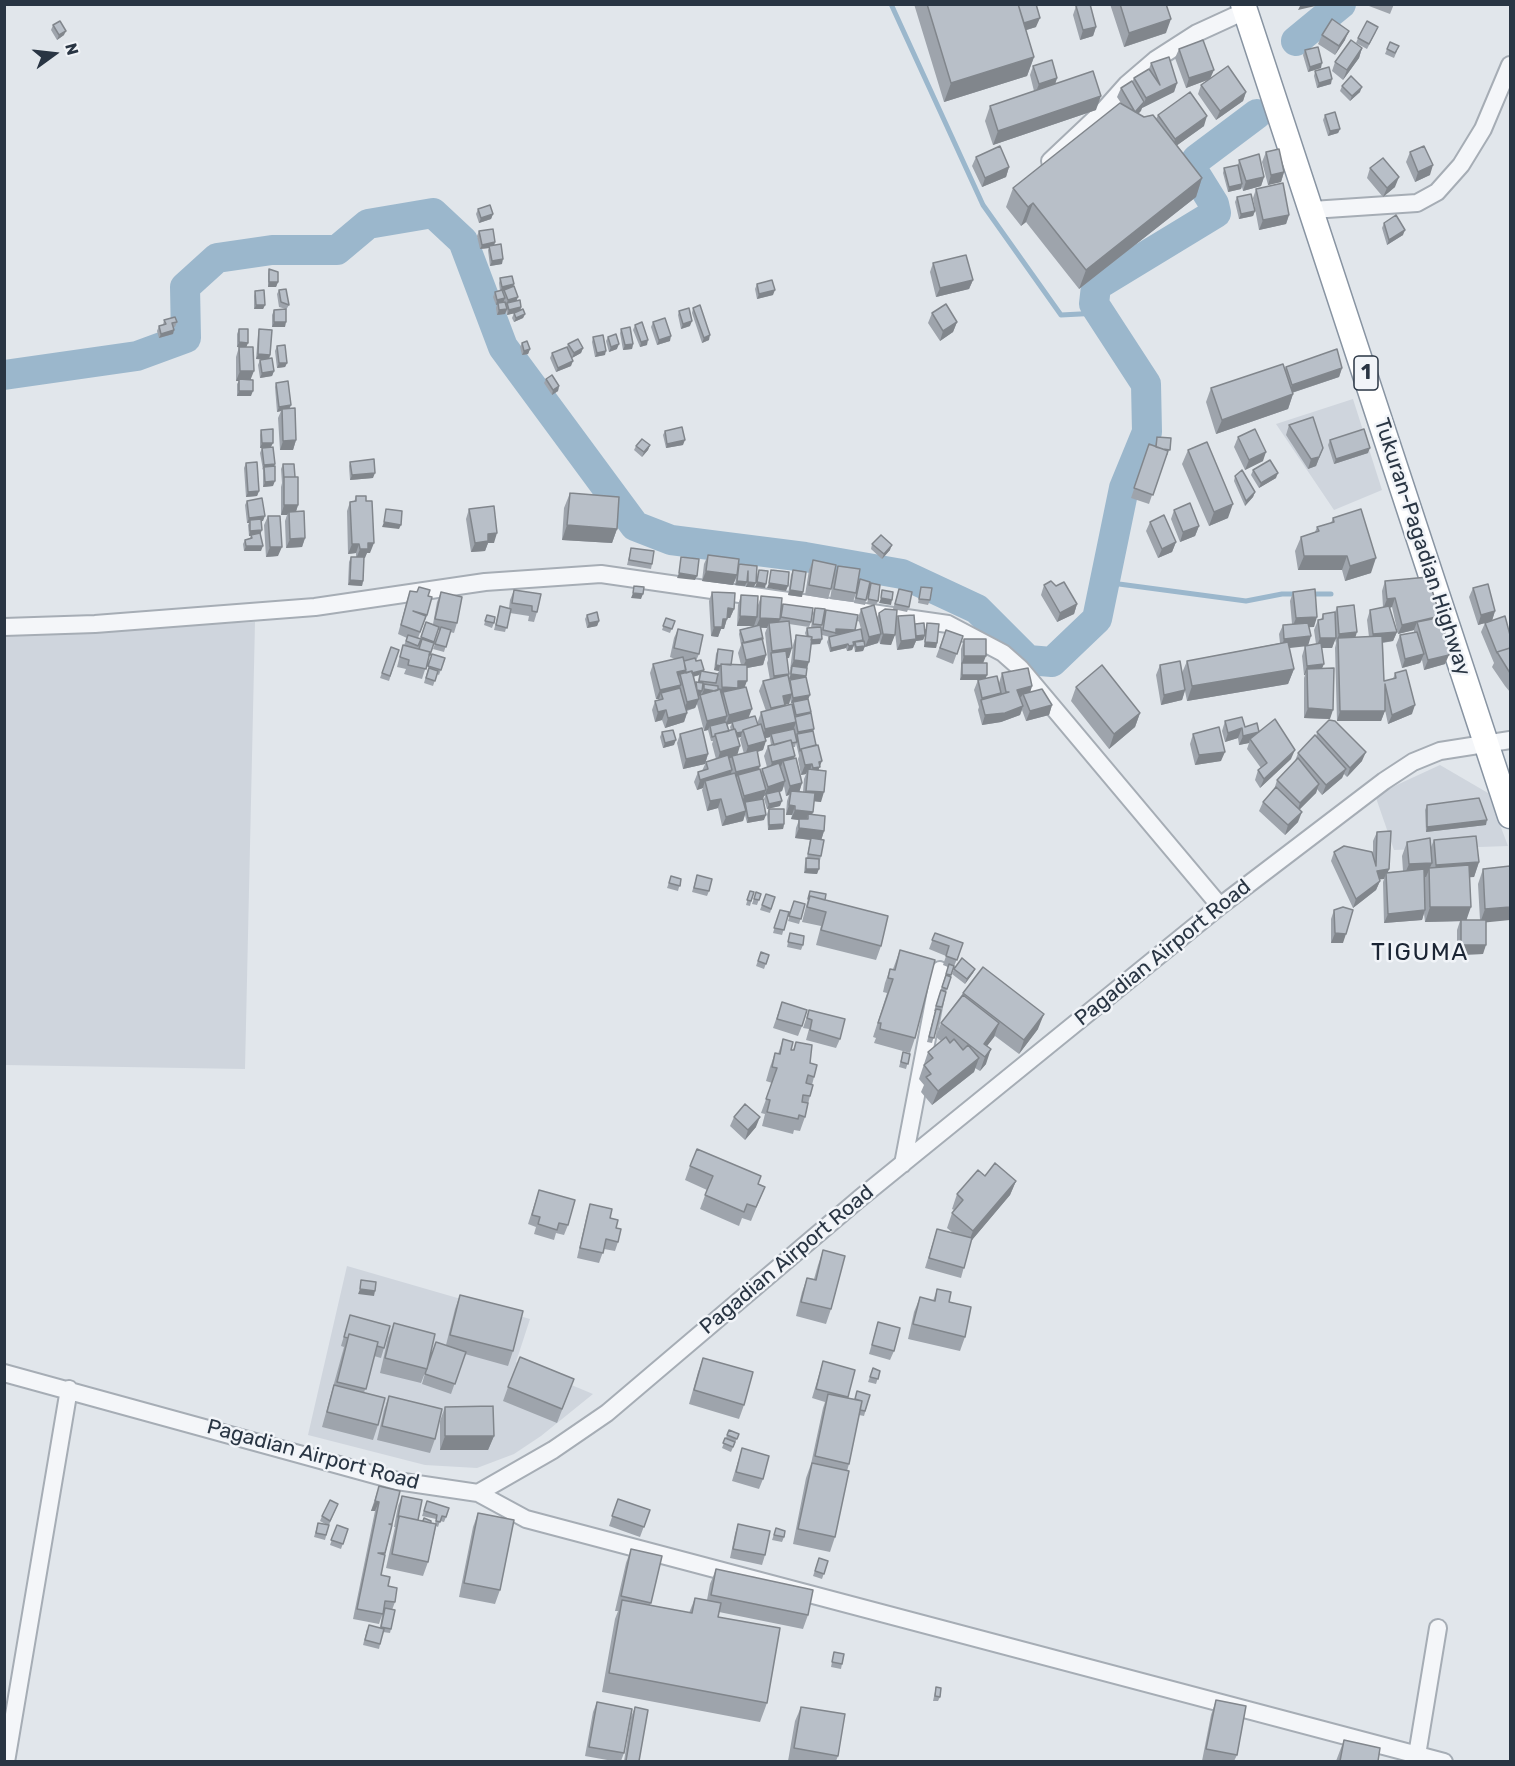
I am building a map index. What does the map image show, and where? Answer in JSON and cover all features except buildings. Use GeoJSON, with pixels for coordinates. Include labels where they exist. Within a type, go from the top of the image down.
{"type":"FeatureCollection","features":[{"type":"Feature","properties":{"kind":"highway","name":"Tukuran-Pagadian Highway"},"geometry":{"type":"LineString","coordinates":[[1244,8],[1510,816]]}},
{"type":"Feature","properties":{"kind":"street"},"geometry":{"type":"LineString","coordinates":[[1037,173],[1103,111],[1127,84],[1155,60],[1197,33],[1244,8]]}},
{"type":"Feature","properties":{"kind":"street"},"geometry":{"type":"LineString","coordinates":[[1312,210],[1417,203],[1437,192],[1461,165],[1483,129],[1510,65]]}},
{"type":"Feature","properties":{"kind":"street"},"geometry":{"type":"LineString","coordinates":[[4,627],[95,624],[315,607],[495,581],[601,574],[948,624],[1003,653],[1020,668],[1220,906]]}},
{"type":"Feature","properties":{"kind":"street","name":"Pagadian Airport Road"},"geometry":{"type":"LineString","coordinates":[[4,1373],[397,1481],[477,1493],[553,1450],[607,1413],[903,1164],[1220,906],[1384,780],[1413,762],[1440,751],[1510,740]]}},
{"type":"Feature","properties":{"kind":"street"},"geometry":{"type":"LineString","coordinates":[[903,1164],[940,970]]}},
{"type":"Feature","properties":{"kind":"street"},"geometry":{"type":"LineString","coordinates":[[6,1761],[69,1389]]}},
{"type":"Feature","properties":{"kind":"street"},"geometry":{"type":"LineString","coordinates":[[477,1493],[526,1519],[1444,1761]]}},
{"type":"Feature","properties":{"kind":"street"},"geometry":{"type":"LineString","coordinates":[[1417,1755],[1438,1628]]}},
{"type":"Feature","properties":{"kind":"shaded area"},"geometry":{"type":"Polygon","coordinates":[[[1353,399],[1382,490],[1334,510],[1276,424],[1353,399]]]}},
{"type":"Feature","properties":{"kind":"shaded area"},"geometry":{"type":"Polygon","coordinates":[[[255,622],[245,1069],[5,1065],[5,634],[255,622]]]}},
{"type":"Feature","properties":{"kind":"shaded area"},"geometry":{"type":"Polygon","coordinates":[[[1440,765],[1488,793],[1508,846],[1394,850],[1375,795],[1440,765]]]}},
{"type":"Feature","properties":{"kind":"shaded area"},"geometry":{"type":"Polygon","coordinates":[[[347,1266],[530,1319],[516,1362],[593,1394],[541,1436],[514,1454],[477,1468],[425,1465],[308,1435],[347,1266]]]}},
{"type":"Feature","properties":{"kind":"waterway"},"geometry":{"type":"LineString","coordinates":[[891,4],[983,205],[1061,315],[1099,313]]}},
{"type":"Feature","properties":{"kind":"waterway"},"geometry":{"type":"LineString","coordinates":[[1296,41],[1341,4]]}},
{"type":"Feature","properties":{"kind":"waterway"},"geometry":{"type":"LineString","coordinates":[[4,375],[137,356],[186,338],[185,287],[217,258],[272,250],[337,250],[368,224],[433,213],[463,241],[503,347],[635,526],[671,540],[805,557],[902,574],[977,609],[1028,660],[1052,662],[1097,619],[1124,488],[1147,432],[1146,384],[1094,304],[1096,286],[1216,213],[1214,204],[1191,167],[1197,159],[1257,114]]}},
{"type":"Feature","properties":{"kind":"waterway"},"geometry":{"type":"LineString","coordinates":[[1104,582],[1246,601],[1282,594],[1299,594]]}},
{"type":"Feature","properties":{"kind":"waterway"},"geometry":{"type":"LineString","coordinates":[[1308,594],[1331,594]]}},
{"type":"Feature","properties":{"kind":"district","name":"TIGUMA"},"geometry":{"type":"Point","coordinates":[1420,953]}}]}
